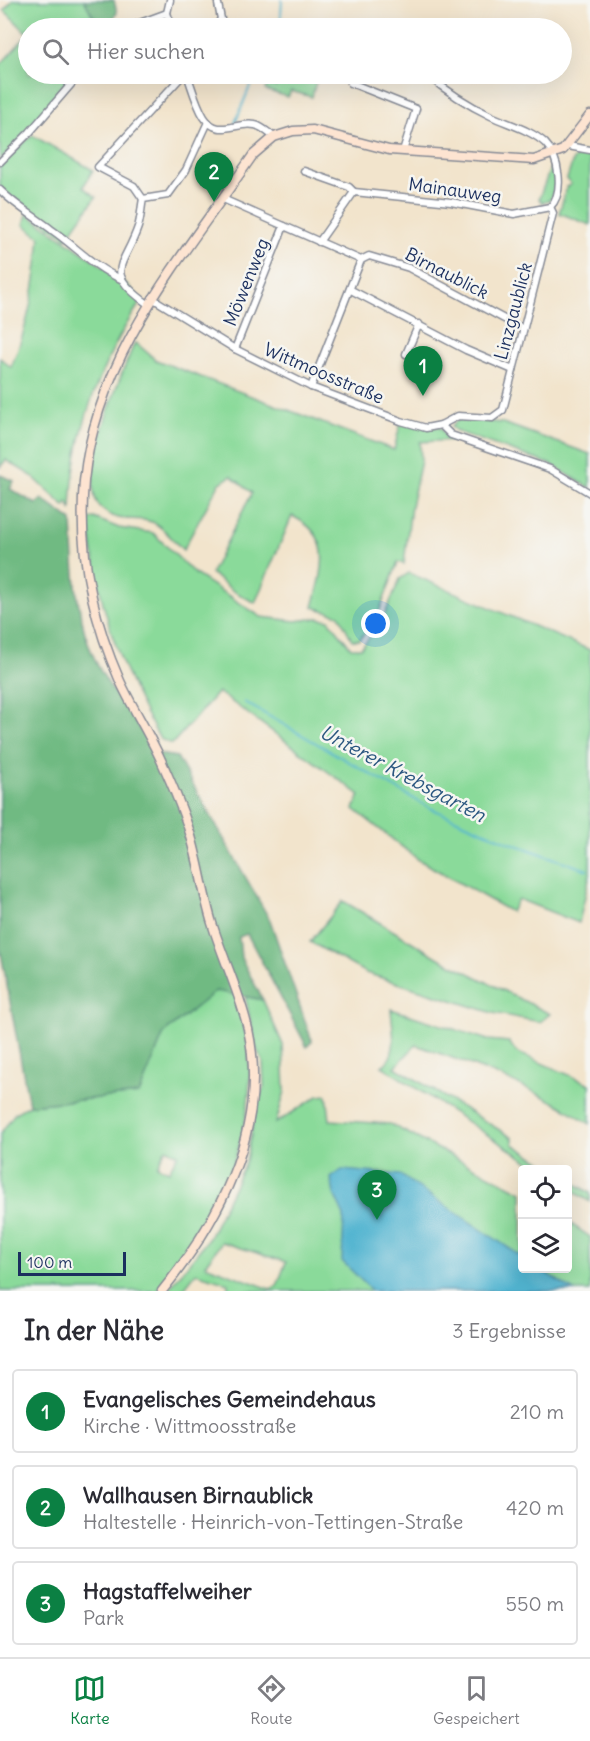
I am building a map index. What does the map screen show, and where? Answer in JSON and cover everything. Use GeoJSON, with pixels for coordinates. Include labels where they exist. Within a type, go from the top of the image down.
{"type":"FeatureCollection","features":[{"type":"Feature","properties":{"kind":"main road"},"geometry":{"type":"LineString","coordinates":[[162,1291],[194,1251],[223,1201],[239,1160],[251,1101],[253,1066],[249,1034],[212,924],[191,835],[158,754],[120,680],[101,632],[89,588],[83,516],[84,481],[91,441],[114,367],[150,301],[253,155],[274,137],[293,131],[313,130],[403,152],[528,161],[553,156],[568,146],[590,115]]}},
{"type":"Feature","properties":{"kind":"street"},"geometry":{"type":"LineString","coordinates":[[169,18],[167,13],[170,0]]}},
{"type":"Feature","properties":{"kind":"street"},"geometry":{"type":"LineString","coordinates":[[218,4],[221,18]]}},
{"type":"Feature","properties":{"kind":"street"},"geometry":{"type":"LineString","coordinates":[[153,18],[167,13]]}},
{"type":"Feature","properties":{"kind":"street"},"geometry":{"type":"LineString","coordinates":[[0,162],[30,132],[71,84]]}},
{"type":"Feature","properties":{"kind":"street"},"geometry":{"type":"LineString","coordinates":[[121,279],[119,269],[139,225],[143,199],[134,186],[98,167],[178,84]]}},
{"type":"Feature","properties":{"kind":"street"},"geometry":{"type":"LineString","coordinates":[[190,84],[199,108],[208,122],[227,129],[244,124],[256,125],[274,137]]}},
{"type":"Feature","properties":{"kind":"street"},"geometry":{"type":"LineString","coordinates":[[353,84],[416,110],[403,152]]}},
{"type":"Feature","properties":{"kind":"street"},"geometry":{"type":"LineString","coordinates":[[441,84],[489,115],[544,142],[553,156]]}},
{"type":"Feature","properties":{"kind":"street"},"geometry":{"type":"LineString","coordinates":[[143,199],[168,195],[186,170],[208,122]]}},
{"type":"Feature","properties":{"kind":"street"},"geometry":{"type":"LineString","coordinates":[[568,146],[590,150]]}},
{"type":"Feature","properties":{"kind":"street","name":"Linzgaublick"},"geometry":{"type":"LineString","coordinates":[[441,425],[458,416],[492,418],[503,410],[553,213],[550,207],[555,203],[559,183],[553,156]]}},
{"type":"Feature","properties":{"kind":"street","name":"Mainauweg"},"geometry":{"type":"LineString","coordinates":[[304,171],[349,187],[354,192],[451,202],[514,213],[550,207]]}},
{"type":"Feature","properties":{"kind":"street","name":"Wittmoosstraße"},"geometry":{"type":"LineString","coordinates":[[0,190],[18,208],[52,229],[109,274],[121,279],[136,296],[150,301],[235,350],[311,387],[401,421],[426,428],[441,425],[451,435],[550,469],[590,493]]}},
{"type":"Feature","properties":{"kind":"street"},"geometry":{"type":"LineString","coordinates":[[319,242],[354,192]]}},
{"type":"Feature","properties":{"kind":"street","name":"Birnaublick"},"geometry":{"type":"LineString","coordinates":[[223,199],[361,260],[369,256],[409,268],[523,329]]}},
{"type":"Feature","properties":{"kind":"street","name":"Möwenweg"},"geometry":{"type":"LineString","coordinates":[[235,350],[284,226]]}},
{"type":"Feature","properties":{"kind":"street"},"geometry":{"type":"LineString","coordinates":[[311,387],[361,260]]}},
{"type":"Feature","properties":{"kind":"street"},"geometry":{"type":"LineString","coordinates":[[351,290],[466,350],[513,370]]}},
{"type":"Feature","properties":{"kind":"street"},"geometry":{"type":"LineString","coordinates":[[406,354],[419,324]]}},
{"type":"Feature","properties":{"kind":"green space"},"geometry":{"type":"Polygon","coordinates":[[[13,0],[84,0],[94,18],[18,18],[18,24],[4,10],[13,0]]]}},
{"type":"Feature","properties":{"kind":"green space"},"geometry":{"type":"Polygon","coordinates":[[[84,0],[114,0],[117,13],[113,18],[94,18],[84,0]]]}},
{"type":"Feature","properties":{"kind":"green space"},"geometry":{"type":"Polygon","coordinates":[[[18,45],[18,84],[65,84],[27,132],[0,160],[0,65],[18,45]]]}},
{"type":"Feature","properties":{"kind":"green space"},"geometry":{"type":"Polygon","coordinates":[[[267,84],[276,87],[278,84],[315,84],[312,97],[291,91],[288,97],[265,90],[267,84]]]}},
{"type":"Feature","properties":{"kind":"green space"},"geometry":{"type":"Polygon","coordinates":[[[32,135],[93,170],[83,187],[96,197],[67,238],[16,203],[0,187],[0,166],[32,135]]]}},
{"type":"Feature","properties":{"kind":"green space"},"geometry":{"type":"Polygon","coordinates":[[[582,153],[590,154],[590,225],[559,213],[567,187],[571,184],[567,179],[573,160],[582,153]]]}},
{"type":"Feature","properties":{"kind":"green space"},"geometry":{"type":"Polygon","coordinates":[[[551,166],[556,182],[551,199],[543,203],[539,199],[551,166]]]}},
{"type":"Feature","properties":{"kind":"green space"},"geometry":{"type":"Polygon","coordinates":[[[27,214],[121,279],[142,300],[113,348],[83,426],[77,453],[71,509],[67,502],[65,507],[32,476],[6,460],[0,467],[0,358],[11,367],[27,319],[34,287],[40,237],[24,225],[27,214]]]}},
{"type":"Feature","properties":{"kind":"green space"},"geometry":{"type":"Polygon","coordinates":[[[135,342],[156,360],[394,450],[401,421],[441,428],[444,434],[455,440],[420,442],[421,461],[411,506],[404,564],[398,562],[376,620],[359,640],[352,640],[339,615],[313,607],[322,567],[320,544],[315,533],[306,524],[292,516],[255,603],[233,591],[211,573],[252,493],[231,476],[219,484],[183,550],[152,522],[122,519],[104,511],[95,498],[93,479],[96,456],[111,403],[135,342]]]}},
{"type":"Feature","properties":{"kind":"green space"},"geometry":{"type":"Polygon","coordinates":[[[459,419],[503,423],[590,454],[590,488],[552,465],[458,432],[451,427],[459,419]]]}},
{"type":"Feature","properties":{"kind":"green space"},"geometry":{"type":"Polygon","coordinates":[[[0,475],[14,481],[10,489],[36,504],[42,499],[72,521],[80,611],[96,662],[158,754],[177,757],[270,920],[312,1041],[307,1047],[247,934],[239,937],[241,958],[263,1000],[216,991],[164,1033],[139,1094],[29,1105],[0,948],[0,475]]]}},
{"type":"Feature","properties":{"kind":"green space"},"geometry":{"type":"Polygon","coordinates":[[[94,518],[119,528],[153,533],[195,574],[261,617],[296,621],[318,618],[329,620],[351,648],[361,648],[381,623],[400,579],[409,573],[590,650],[590,874],[579,923],[518,899],[511,912],[419,860],[354,809],[360,795],[218,692],[172,744],[160,739],[133,687],[112,634],[92,550],[89,520],[94,518]]]}},
{"type":"Feature","properties":{"kind":"green space"},"geometry":{"type":"Polygon","coordinates":[[[343,901],[439,958],[550,1014],[540,1022],[493,1013],[366,973],[310,942],[343,901]]]}},
{"type":"Feature","properties":{"kind":"green space"},"geometry":{"type":"Polygon","coordinates":[[[217,990],[235,994],[246,1034],[250,1070],[248,1105],[241,1139],[230,1172],[198,1234],[157,1291],[0,1291],[0,1134],[15,1113],[29,1105],[138,1094],[164,1033],[217,990]],[[166,1148],[157,1166],[169,1171],[178,1154],[166,1148]]]}},
{"type":"Feature","properties":{"kind":"green space"},"geometry":{"type":"Polygon","coordinates":[[[245,996],[263,1000],[283,1045],[285,1091],[276,1123],[318,1096],[327,1095],[330,1120],[390,1124],[518,1190],[518,1273],[572,1273],[572,1225],[590,1237],[590,1291],[228,1291],[228,1283],[196,1273],[182,1291],[167,1291],[209,1238],[246,1161],[257,1102],[264,1087],[263,1062],[256,1048],[245,996]],[[222,1242],[205,1265],[270,1289],[277,1286],[286,1262],[222,1242]]]}},
{"type":"Feature","properties":{"kind":"green space"},"geometry":{"type":"Polygon","coordinates":[[[391,1009],[488,1040],[509,1042],[516,1052],[590,1084],[590,1124],[549,1099],[527,1089],[416,1045],[395,1067],[513,1138],[513,1144],[547,1165],[534,1165],[382,1066],[391,1055],[393,1032],[391,1009]]]}},
{"type":"Feature","properties":{"kind":"green space"},"geometry":{"type":"Polygon","coordinates":[[[572,1182],[590,1193],[590,1202],[572,1191],[572,1182]]]}},
{"type":"Feature","properties":{"kind":"water"},"geometry":{"type":"Polygon","coordinates":[[[342,1170],[400,1175],[518,1254],[518,1273],[546,1273],[574,1291],[372,1291],[342,1261],[344,1216],[334,1194],[331,1178],[342,1170]]]}},
{"type":"Feature","properties":{"kind":"waterway"},"geometry":{"type":"LineString","coordinates":[[281,18],[282,0]]}},
{"type":"Feature","properties":{"kind":"waterway"},"geometry":{"type":"LineString","coordinates":[[235,123],[251,84]]}},
{"type":"Feature","properties":{"kind":"waterway","name":"Unterer Krebsgarten"},"geometry":{"type":"LineString","coordinates":[[244,702],[430,808],[508,842],[587,870]]}},
{"type":"Feature","properties":{"kind":"place","name":"Wallhausen Birnaublick"},"geometry":{"type":"Point","coordinates":[214,202]}},
{"type":"Feature","properties":{"kind":"place","name":"Evangelisches Gemeindehaus"},"geometry":{"type":"Point","coordinates":[423,396]}},
{"type":"Feature","properties":{"kind":"place","name":"Hagstaffelweiher"},"geometry":{"type":"Point","coordinates":[377,1220]}}]}
